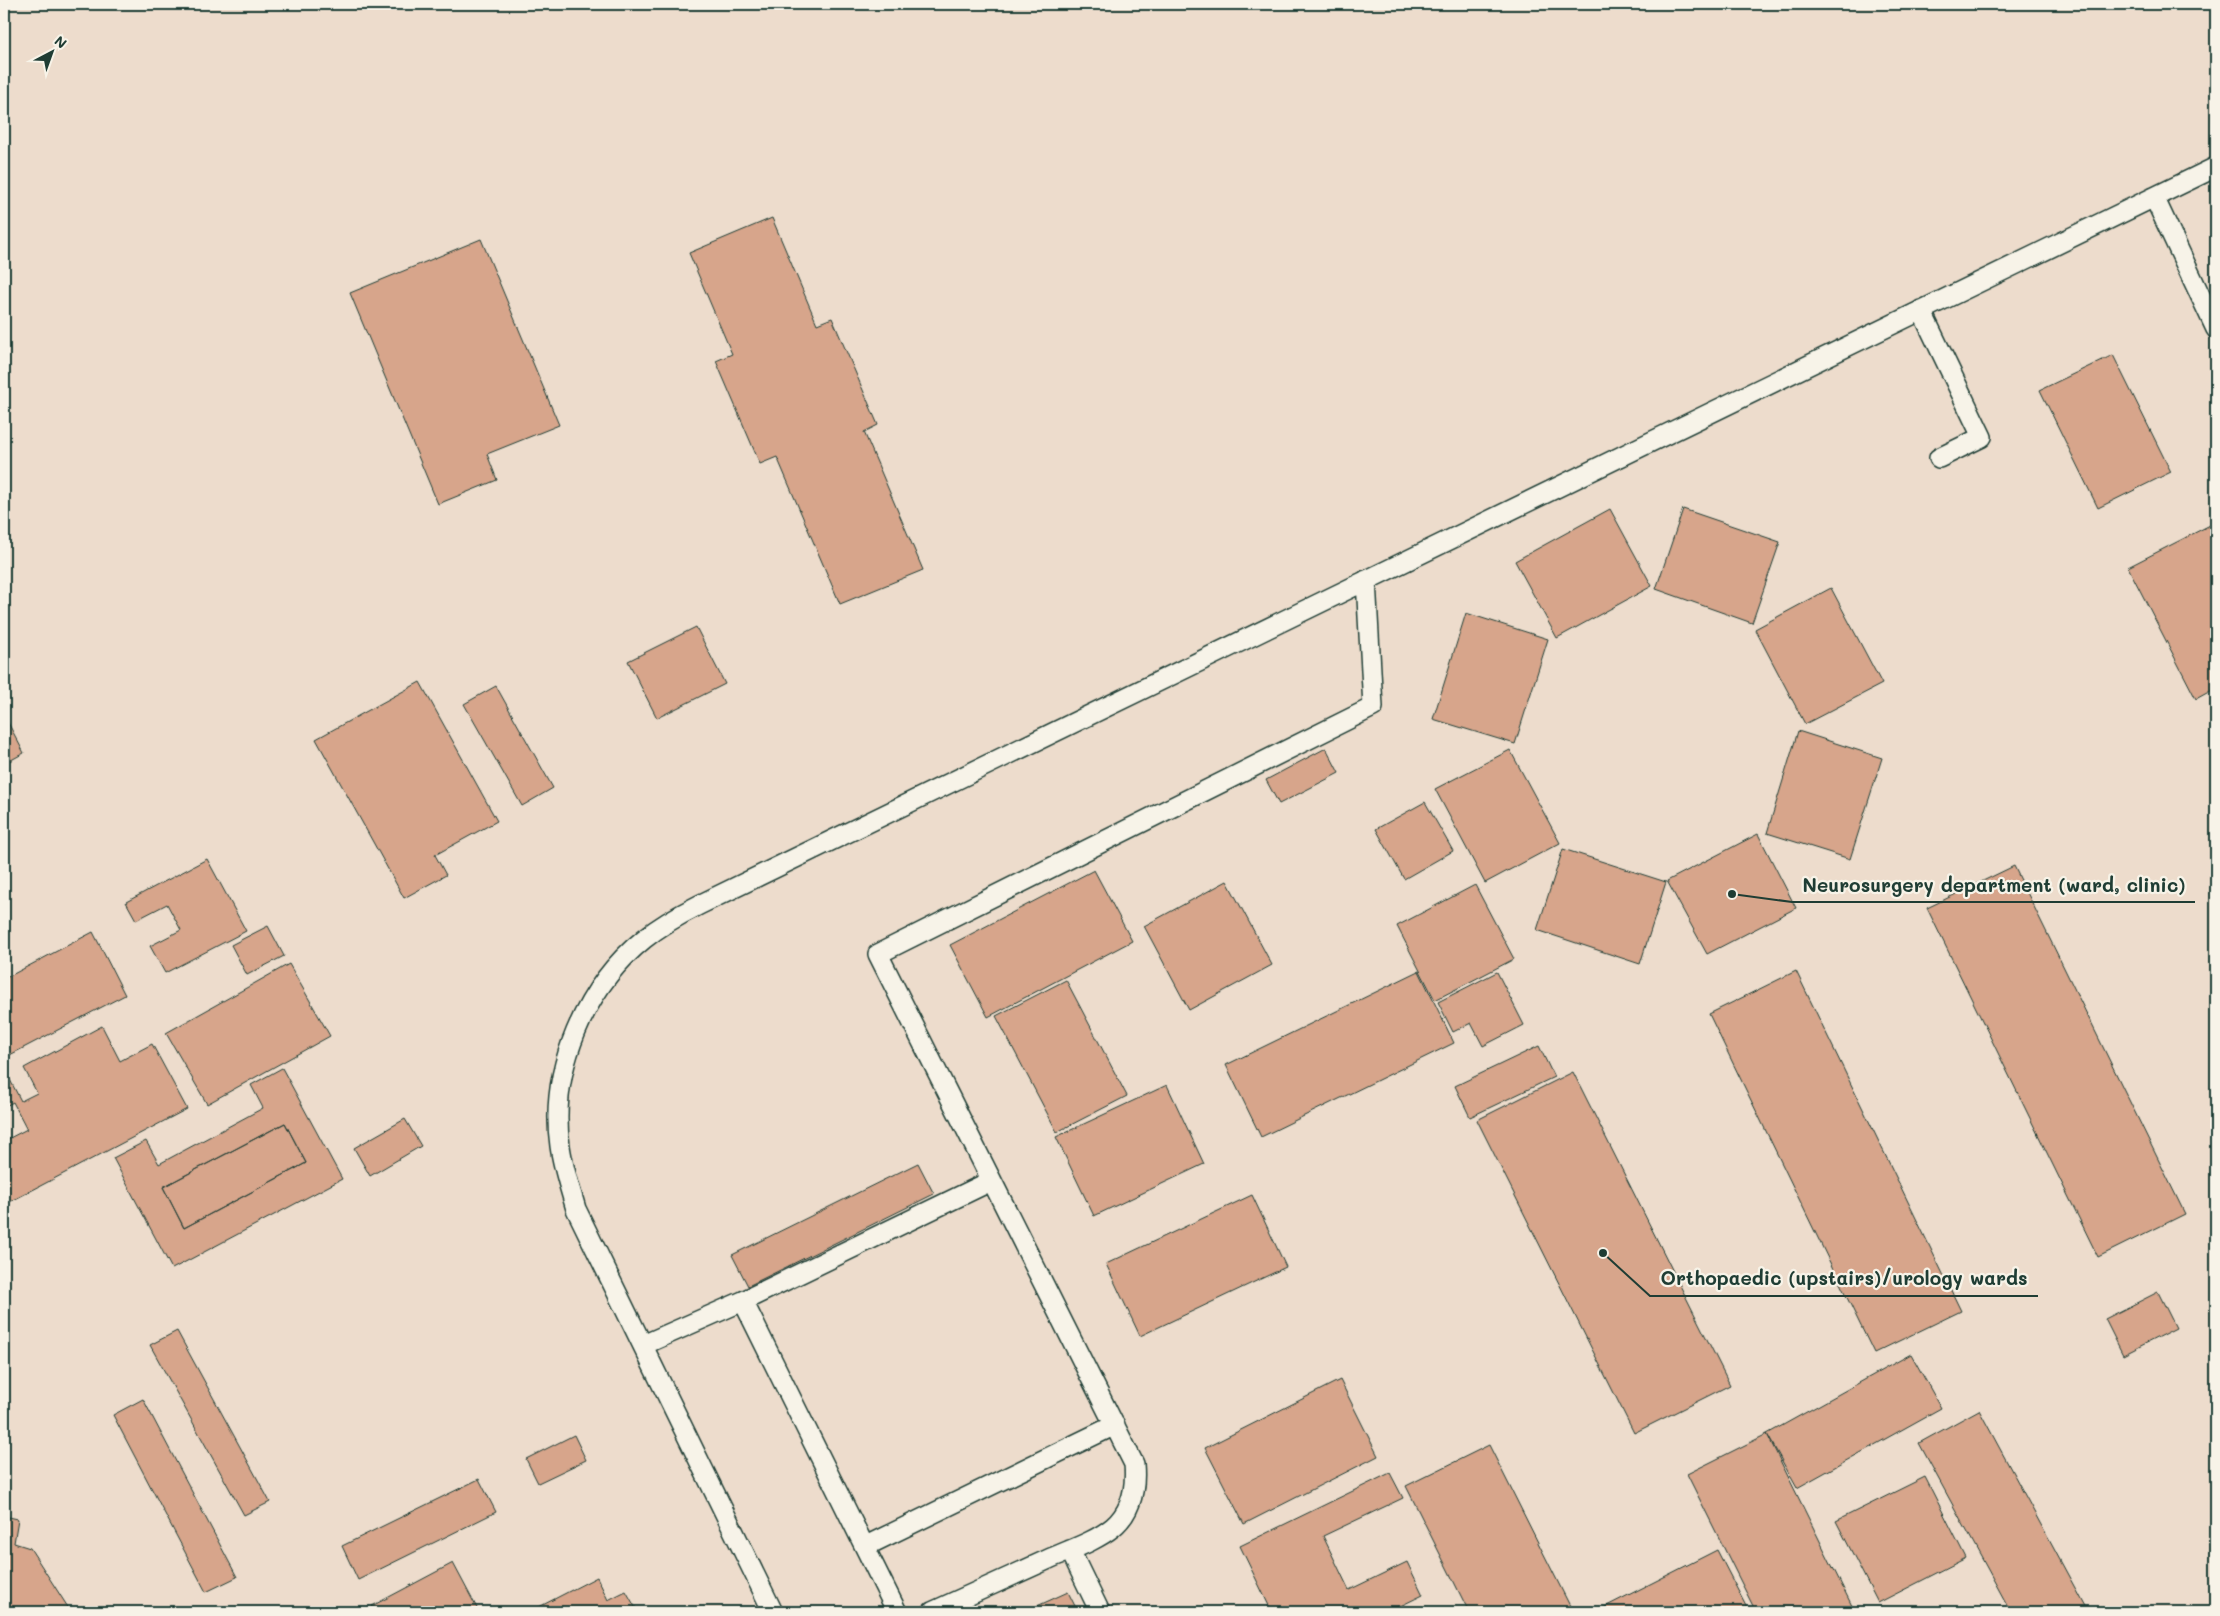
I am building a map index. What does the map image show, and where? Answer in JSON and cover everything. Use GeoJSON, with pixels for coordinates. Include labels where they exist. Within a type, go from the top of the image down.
{"type":"FeatureCollection","features":[{"type":"Feature","properties":{"kind":"lane"},"geometry":{"type":"LineString","coordinates":[[773,1612],[576,1209],[566,1177],[560,1144],[560,1103],[562,1078],[570,1046],[582,1016],[599,987],[620,962],[663,924],[699,905],[2216,167]]}},
{"type":"Feature","properties":{"kind":"lane"},"geometry":{"type":"LineString","coordinates":[[2154,197],[2216,329]]}},
{"type":"Feature","properties":{"kind":"lane"},"geometry":{"type":"LineString","coordinates":[[1921,310],[1982,437],[1939,458]]}},
{"type":"Feature","properties":{"kind":"lane"},"geometry":{"type":"LineString","coordinates":[[932,1612],[1070,1550],[1114,1526],[1131,1501],[1135,1489],[1134,1464],[878,954],[1373,707],[1366,580]]}},
{"type":"Feature","properties":{"kind":"lane"},"geometry":{"type":"LineString","coordinates":[[643,1345],[743,1301],[992,1180]]}},
{"type":"Feature","properties":{"kind":"lane"},"geometry":{"type":"LineString","coordinates":[[743,1301],[866,1546],[897,1612]]}},
{"type":"Feature","properties":{"kind":"lane"},"geometry":{"type":"LineString","coordinates":[[866,1546],[1115,1425]]}},
{"type":"Feature","properties":{"kind":"lane"},"geometry":{"type":"LineString","coordinates":[[1070,1550],[1100,1612]]}},
{"type":"Feature","properties":{"kind":"shaded area"},"geometry":{"type":"Polygon","coordinates":[[[4,4],[2216,4],[2216,1612],[4,1612],[4,4]]]}},
{"type":"Feature","properties":{"kind":"building"},"geometry":{"type":"Polygon","coordinates":[[[772,218],[817,324],[832,318],[878,425],[864,432],[923,570],[840,604],[777,457],[760,464],[716,361],[732,354],[689,253],[772,218]]]}},
{"type":"Feature","properties":{"kind":"building"},"geometry":{"type":"Polygon","coordinates":[[[481,239],[559,425],[487,454],[497,480],[438,504],[350,293],[481,239]]]}},
{"type":"Feature","properties":{"kind":"building"},"geometry":{"type":"Polygon","coordinates":[[[2113,355],[2171,472],[2098,508],[2040,390],[2113,355]]]}},
{"type":"Feature","properties":{"kind":"building"},"geometry":{"type":"Polygon","coordinates":[[[1610,509],[1652,586],[1557,638],[1515,561],[1610,509]]]}},
{"type":"Feature","properties":{"kind":"building"},"geometry":{"type":"Polygon","coordinates":[[[1683,509],[1780,542],[1752,623],[1656,589],[1683,509]]]}},
{"type":"Feature","properties":{"kind":"building"},"geometry":{"type":"Polygon","coordinates":[[[2216,522],[2216,688],[2196,699],[2128,567],[2216,522]]]}},
{"type":"Feature","properties":{"kind":"building"},"geometry":{"type":"Polygon","coordinates":[[[1831,588],[1882,684],[1805,724],[1755,629],[1831,588]]]}},
{"type":"Feature","properties":{"kind":"building"},"geometry":{"type":"Polygon","coordinates":[[[1466,613],[1548,639],[1515,744],[1433,719],[1466,613]]]}},
{"type":"Feature","properties":{"kind":"building"},"geometry":{"type":"Polygon","coordinates":[[[696,627],[725,684],[657,718],[628,661],[696,627]]]}},
{"type":"Feature","properties":{"kind":"building"},"geometry":{"type":"Polygon","coordinates":[[[420,682],[497,821],[435,855],[446,875],[404,898],[316,739],[420,682]]]}},
{"type":"Feature","properties":{"kind":"building"},"geometry":{"type":"Polygon","coordinates":[[[496,686],[553,788],[522,806],[464,704],[496,686]]]}},
{"type":"Feature","properties":{"kind":"building"},"geometry":{"type":"Polygon","coordinates":[[[4,715],[24,753],[4,764],[4,715]]]}},
{"type":"Feature","properties":{"kind":"building"},"geometry":{"type":"Polygon","coordinates":[[[1798,731],[1882,758],[1850,859],[1767,833],[1798,731]]]}},
{"type":"Feature","properties":{"kind":"building"},"geometry":{"type":"Polygon","coordinates":[[[1326,748],[1339,773],[1279,804],[1266,780],[1326,748]]]}},
{"type":"Feature","properties":{"kind":"building"},"geometry":{"type":"Polygon","coordinates":[[[1510,750],[1560,843],[1485,883],[1435,789],[1510,750]]]}},
{"type":"Feature","properties":{"kind":"building"},"geometry":{"type":"Polygon","coordinates":[[[1425,802],[1453,851],[1404,879],[1376,829],[1425,802]]]}},
{"type":"Feature","properties":{"kind":"building"},"geometry":{"type":"Polygon","coordinates":[[[1758,834],[1796,908],[1707,954],[1667,881],[1758,834]]]}},
{"type":"Feature","properties":{"kind":"building"},"geometry":{"type":"Polygon","coordinates":[[[1563,849],[1666,882],[1640,964],[1537,930],[1563,849]]]}},
{"type":"Feature","properties":{"kind":"building"},"geometry":{"type":"Polygon","coordinates":[[[207,859],[246,931],[165,973],[150,946],[181,930],[167,904],[136,920],[126,902],[207,859]]]}},
{"type":"Feature","properties":{"kind":"building"},"geometry":{"type":"Polygon","coordinates":[[[2014,866],[2185,1214],[2098,1257],[1927,908],[2014,866]]]}},
{"type":"Feature","properties":{"kind":"building"},"geometry":{"type":"Polygon","coordinates":[[[1094,870],[1132,941],[988,1017],[950,945],[1094,870]]]}},
{"type":"Feature","properties":{"kind":"building"},"geometry":{"type":"Polygon","coordinates":[[[1227,881],[1272,965],[1189,1010],[1144,926],[1227,881]]]}},
{"type":"Feature","properties":{"kind":"building"},"geometry":{"type":"Polygon","coordinates":[[[1475,885],[1514,959],[1435,1000],[1397,926],[1475,885]]]}},
{"type":"Feature","properties":{"kind":"building"},"geometry":{"type":"Polygon","coordinates":[[[268,926],[284,956],[247,975],[231,945],[268,926]]]}},
{"type":"Feature","properties":{"kind":"building"},"geometry":{"type":"Polygon","coordinates":[[[93,932],[125,995],[4,1058],[4,979],[93,932]]]}},
{"type":"Feature","properties":{"kind":"building"},"geometry":{"type":"Polygon","coordinates":[[[289,964],[330,1036],[207,1104],[166,1033],[289,964]]]}},
{"type":"Feature","properties":{"kind":"building"},"geometry":{"type":"Polygon","coordinates":[[[1419,971],[1454,1043],[1261,1137],[1226,1065],[1419,971]]]}},
{"type":"Feature","properties":{"kind":"building"},"geometry":{"type":"Polygon","coordinates":[[[1796,971],[1961,1311],[1874,1353],[1709,1014],[1796,971]]]}},
{"type":"Feature","properties":{"kind":"building"},"geometry":{"type":"Polygon","coordinates":[[[1497,972],[1524,1025],[1483,1046],[1471,1023],[1453,1032],[1438,1002],[1497,972]]]}},
{"type":"Feature","properties":{"kind":"building"},"geometry":{"type":"Polygon","coordinates":[[[1066,980],[1127,1096],[1057,1132],[996,1016],[1066,980]]]}},
{"type":"Feature","properties":{"kind":"building"},"geometry":{"type":"Polygon","coordinates":[[[102,1026],[120,1061],[152,1044],[187,1109],[4,1205],[4,1141],[27,1129],[13,1102],[4,1107],[4,1078],[8,1076],[21,1101],[37,1093],[24,1068],[102,1026]]]}},
{"type":"Feature","properties":{"kind":"building"},"geometry":{"type":"Polygon","coordinates":[[[1539,1046],[1554,1077],[1470,1117],[1455,1086],[1539,1046]]]}},
{"type":"Feature","properties":{"kind":"building"},"geometry":{"type":"Polygon","coordinates":[[[282,1068],[342,1179],[172,1269],[113,1158],[146,1141],[159,1164],[263,1108],[251,1085],[282,1068]],[[285,1123],[163,1187],[184,1228],[306,1163],[285,1123]]]}},
{"type":"Feature","properties":{"kind":"building"},"geometry":{"type":"Polygon","coordinates":[[[1573,1072],[1730,1385],[1634,1433],[1477,1120],[1573,1072]]]}},
{"type":"Feature","properties":{"kind":"building"},"geometry":{"type":"Polygon","coordinates":[[[1167,1085],[1204,1164],[1094,1216],[1056,1137],[1167,1085]]]}},
{"type":"Feature","properties":{"kind":"building"},"geometry":{"type":"Polygon","coordinates":[[[405,1119],[421,1146],[370,1176],[354,1148],[405,1119]]]}},
{"type":"Feature","properties":{"kind":"building"},"geometry":{"type":"Polygon","coordinates":[[[285,1123],[306,1163],[184,1228],[163,1187],[285,1123]]]}},
{"type":"Feature","properties":{"kind":"building"},"geometry":{"type":"Polygon","coordinates":[[[918,1163],[934,1194],[748,1286],[732,1255],[918,1163]]]}},
{"type":"Feature","properties":{"kind":"building"},"geometry":{"type":"Polygon","coordinates":[[[1252,1195],[1286,1267],[1140,1336],[1106,1264],[1252,1195]]]}},
{"type":"Feature","properties":{"kind":"building"},"geometry":{"type":"Polygon","coordinates":[[[2158,1292],[2176,1328],[2123,1355],[2105,1319],[2158,1292]]]}},
{"type":"Feature","properties":{"kind":"building"},"geometry":{"type":"Polygon","coordinates":[[[177,1331],[270,1502],[244,1515],[150,1345],[177,1331]]]}},
{"type":"Feature","properties":{"kind":"building"},"geometry":{"type":"Polygon","coordinates":[[[1911,1354],[1941,1408],[1797,1488],[1767,1434],[1911,1354]]]}},
{"type":"Feature","properties":{"kind":"building"},"geometry":{"type":"Polygon","coordinates":[[[1340,1380],[1378,1456],[1244,1524],[1205,1448],[1340,1380]]]}},
{"type":"Feature","properties":{"kind":"building"},"geometry":{"type":"Polygon","coordinates":[[[143,1399],[237,1577],[206,1592],[113,1415],[143,1399]]]}},
{"type":"Feature","properties":{"kind":"building"},"geometry":{"type":"Polygon","coordinates":[[[1979,1410],[2088,1612],[2011,1612],[1919,1443],[1979,1410]]]}},
{"type":"Feature","properties":{"kind":"building"},"geometry":{"type":"Polygon","coordinates":[[[1767,1434],[1855,1612],[1756,1612],[1687,1474],[1767,1434]]]}},
{"type":"Feature","properties":{"kind":"building"},"geometry":{"type":"Polygon","coordinates":[[[574,1435],[586,1460],[538,1483],[526,1459],[574,1435]]]}},
{"type":"Feature","properties":{"kind":"building"},"geometry":{"type":"Polygon","coordinates":[[[1489,1445],[1573,1612],[1469,1612],[1406,1486],[1489,1445]]]}},
{"type":"Feature","properties":{"kind":"building"},"geometry":{"type":"Polygon","coordinates":[[[1390,1473],[1403,1498],[1323,1536],[1349,1590],[1407,1562],[1423,1595],[1388,1612],[1272,1612],[1240,1546],[1390,1473]]]}},
{"type":"Feature","properties":{"kind":"building"},"geometry":{"type":"Polygon","coordinates":[[[1925,1477],[1966,1558],[1878,1603],[1836,1521],[1925,1477]]]}},
{"type":"Feature","properties":{"kind":"building"},"geometry":{"type":"Polygon","coordinates":[[[479,1479],[496,1512],[358,1580],[342,1546],[479,1479]]]}},
{"type":"Feature","properties":{"kind":"building"},"geometry":{"type":"Polygon","coordinates":[[[4,1516],[18,1519],[14,1543],[30,1548],[71,1612],[4,1612],[4,1516]]]}},
{"type":"Feature","properties":{"kind":"building"},"geometry":{"type":"Polygon","coordinates":[[[1717,1550],[1749,1612],[1595,1612],[1717,1550]]]}},
{"type":"Feature","properties":{"kind":"building"},"geometry":{"type":"Polygon","coordinates":[[[453,1563],[479,1612],[375,1612],[372,1606],[453,1563]]]}},
{"type":"Feature","properties":{"kind":"building"},"geometry":{"type":"Polygon","coordinates":[[[597,1577],[608,1600],[626,1591],[638,1612],[537,1612],[535,1609],[597,1577]]]}},
{"type":"Feature","properties":{"kind":"building"},"geometry":{"type":"Polygon","coordinates":[[[1068,1592],[1078,1612],[1038,1612],[1035,1607],[1068,1592]]]}},
{"type":"Feature","properties":{"kind":"place","name":"Neurosurgery department (ward, clinic)"},"geometry":{"type":"Point","coordinates":[1732,894]}},
{"type":"Feature","properties":{"kind":"place","name":"Orthopaedic (upstairs)/urology wards"},"geometry":{"type":"Point","coordinates":[1603,1253]}}]}
